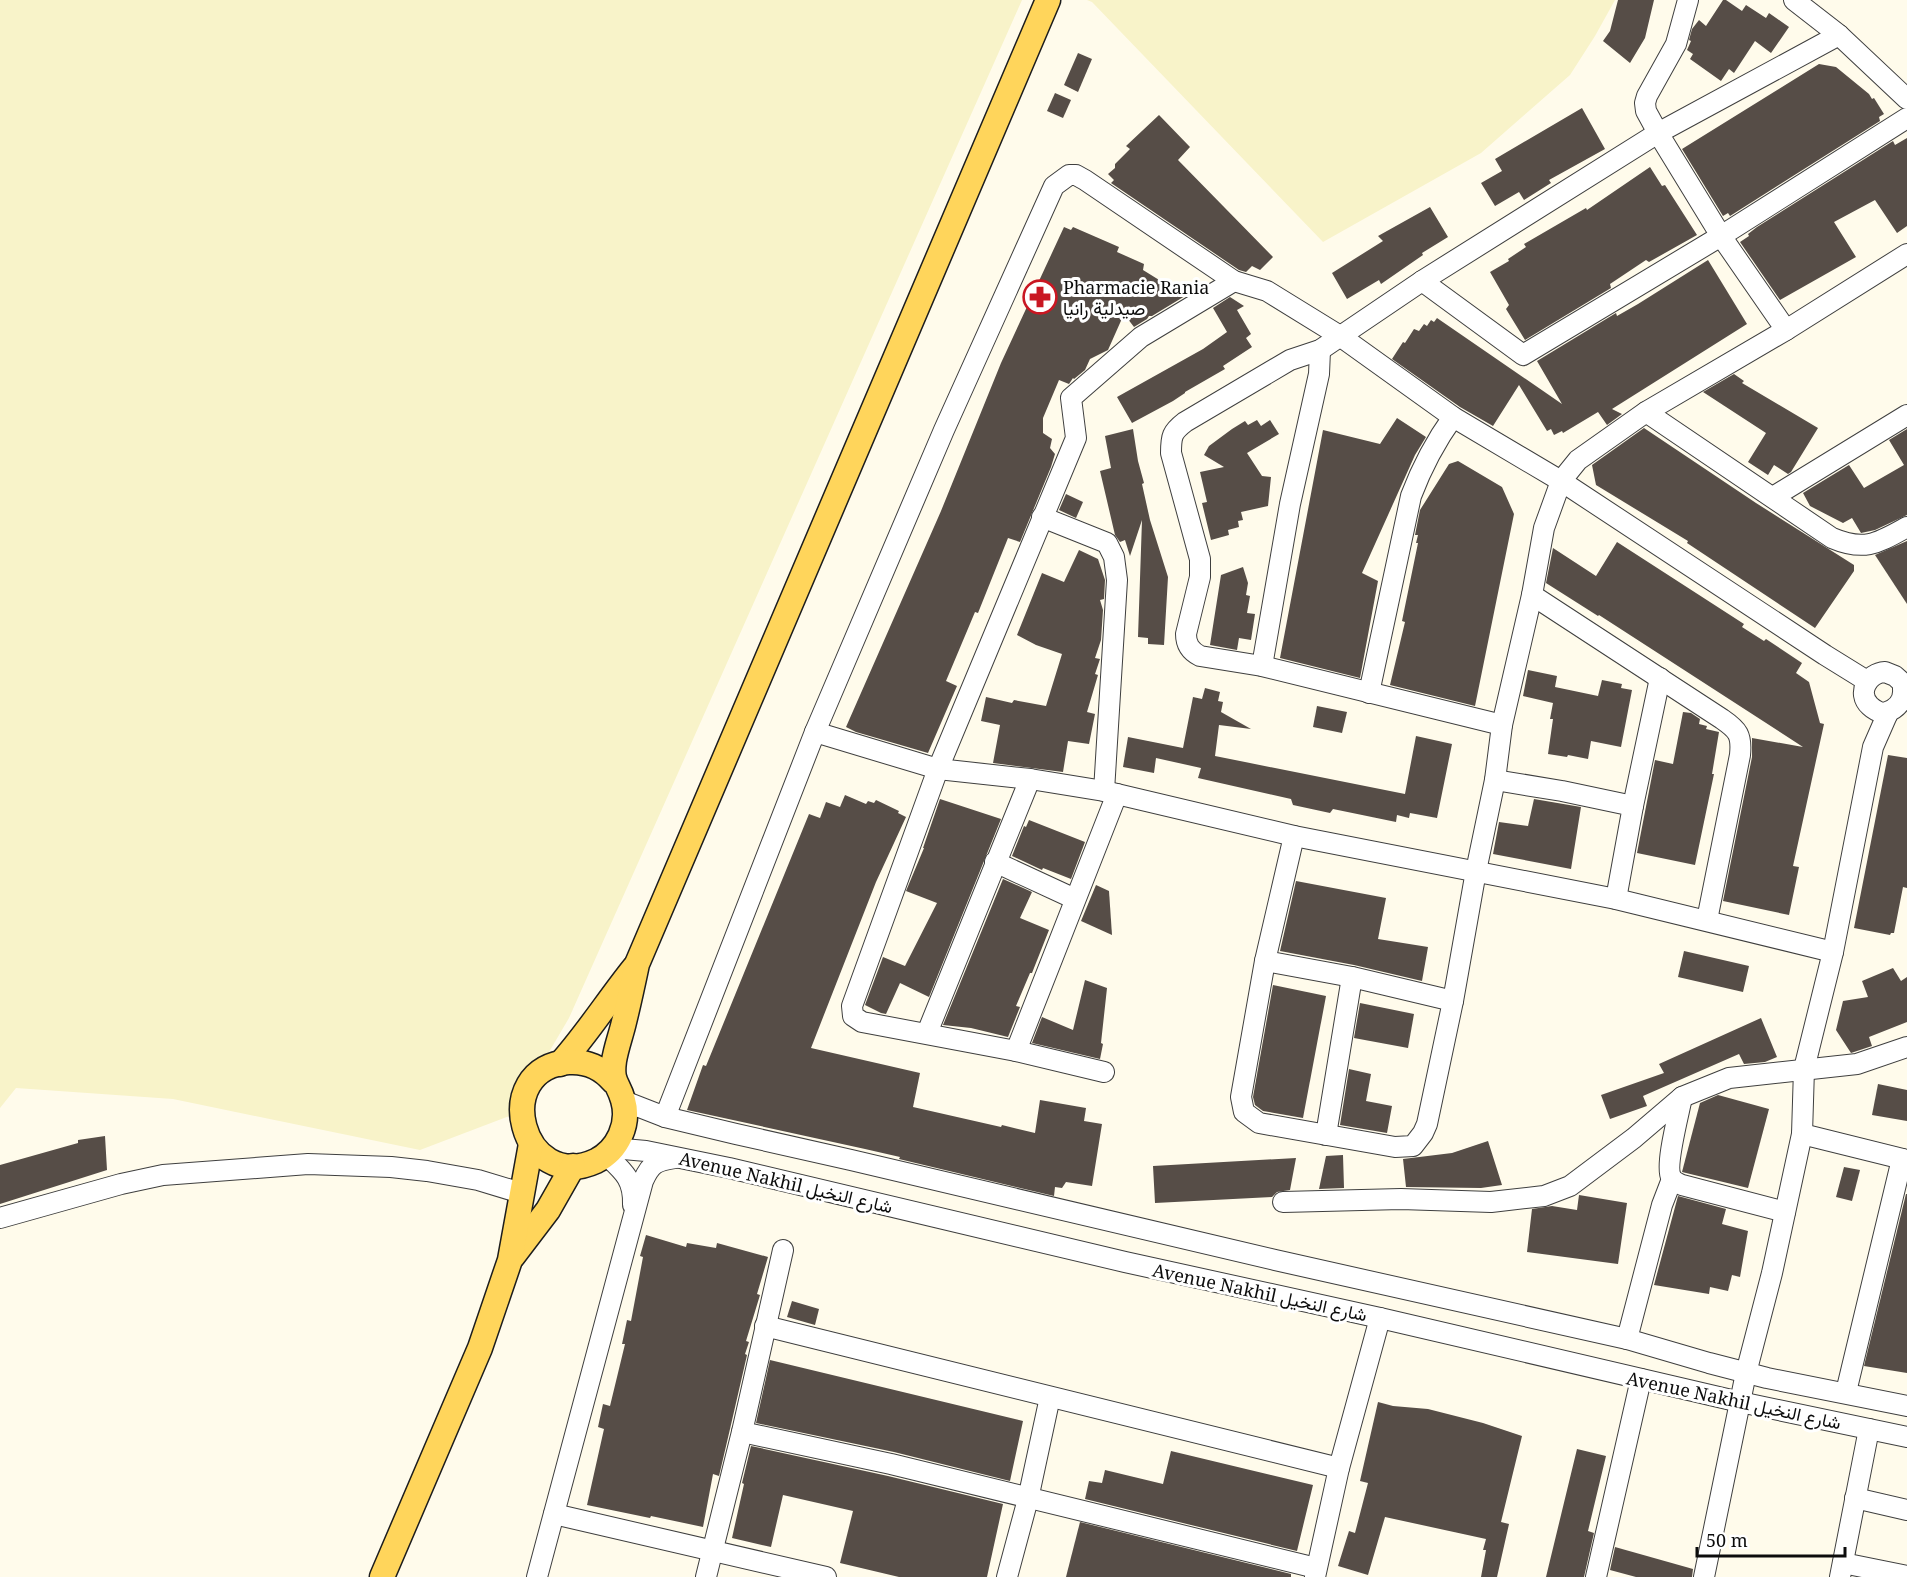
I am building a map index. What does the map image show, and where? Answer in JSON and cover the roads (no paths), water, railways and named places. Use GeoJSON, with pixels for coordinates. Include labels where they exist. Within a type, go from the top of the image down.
{"type":"FeatureCollection","features":[{"type":"Feature","properties":{"kind":"main road"},"geometry":{"type":"LineString","coordinates":[[618,1091],[605,1073],[589,1064],[577,1062],[546,1069],[535,1078],[524,1096],[521,1110],[522,1124],[531,1144],[546,1158],[573,1166],[590,1163],[609,1151],[619,1138],[624,1126],[625,1114],[618,1091],[614,1060],[638,964],[1048,0]]}},
{"type":"Feature","properties":{"kind":"main road"},"geometry":{"type":"LineString","coordinates":[[560,1064],[638,964]]}},
{"type":"Feature","properties":{"kind":"main road"},"geometry":{"type":"LineString","coordinates":[[382,1577],[480,1347],[510,1260],[531,1144]]}},
{"type":"Feature","properties":{"kind":"main road"},"geometry":{"type":"LineString","coordinates":[[510,1260],[548,1210],[573,1166]]}},
{"type":"Feature","properties":{"kind":"street"},"geometry":{"type":"LineString","coordinates":[[1688,0],[1676,44],[1651,88],[1645,103],[1646,111],[1721,236],[1786,330]]}},
{"type":"Feature","properties":{"kind":"street"},"geometry":{"type":"LineString","coordinates":[[1794,0],[1839,35],[1907,99]]}},
{"type":"Feature","properties":{"kind":"street"},"geometry":{"type":"LineString","coordinates":[[1502,725],[1262,666],[1193,653],[1186,634],[1200,577],[1200,559],[1171,453],[1174,431],[1185,422],[1290,360],[1320,350],[1422,281],[1658,133],[1839,35]]}},
{"type":"Feature","properties":{"kind":"street"},"geometry":{"type":"LineString","coordinates":[[1422,281],[1523,355],[1721,236],[1907,118]]}},
{"type":"Feature","properties":{"kind":"street"},"geometry":{"type":"LineString","coordinates":[[665,1117],[815,732],[944,430],[1054,186],[1068,175],[1085,180],[1234,281],[1267,291],[1340,336],[1453,417],[1561,481],[1867,681]]}},
{"type":"Feature","properties":{"kind":"street"},"geometry":{"type":"LineString","coordinates":[[1294,836],[1265,961],[1241,1096],[1244,1113],[1259,1123],[1395,1147],[1413,1146],[1420,1139],[1427,1124],[1495,780],[1502,725],[1532,595],[1544,528],[1561,481],[1578,460],[1646,412],[1786,330],[1907,254]]}},
{"type":"Feature","properties":{"kind":"street"},"geometry":{"type":"LineString","coordinates":[[1104,1072],[1016,1051],[862,1022],[853,1017],[852,1006],[938,769],[1076,438],[1071,398],[1141,337],[1234,281]]}},
{"type":"Feature","properties":{"kind":"street"},"geometry":{"type":"LineString","coordinates":[[1262,666],[1290,504],[1319,374],[1320,350]]}},
{"type":"Feature","properties":{"kind":"street"},"geometry":{"type":"LineString","coordinates":[[1646,412],[1832,538],[1855,546],[1877,542],[1907,527]]}},
{"type":"Feature","properties":{"kind":"street"},"geometry":{"type":"LineString","coordinates":[[1773,497],[1907,415]]}},
{"type":"Feature","properties":{"kind":"street"},"geometry":{"type":"LineString","coordinates":[[1369,693],[1411,496],[1422,467],[1453,417]]}},
{"type":"Feature","properties":{"kind":"street"},"geometry":{"type":"LineString","coordinates":[[1016,1051],[1075,899],[1110,793],[1117,580],[1114,556],[1107,543],[1042,517]]}},
{"type":"Feature","properties":{"kind":"street"},"geometry":{"type":"LineString","coordinates":[[1532,595],[1731,725],[1738,733],[1741,742],[1740,755],[1707,920]]}},
{"type":"Feature","properties":{"kind":"street"},"geometry":{"type":"LineString","coordinates":[[1704,1577],[1746,1373],[1773,1273],[1802,1134],[1804,1069],[1833,952],[1873,747],[1887,716],[1887,712],[1900,704],[1903,688],[1907,687],[1895,676],[1885,672],[1875,674],[1867,681],[1864,690],[1866,701],[1873,709],[1887,716]]}},
{"type":"Feature","properties":{"kind":"street"},"geometry":{"type":"LineString","coordinates":[[1616,899],[1660,678]]}},
{"type":"Feature","properties":{"kind":"street"},"geometry":{"type":"LineString","coordinates":[[815,732],[938,769],[1030,779],[1110,793],[1294,836],[1616,899],[1833,952]]}},
{"type":"Feature","properties":{"kind":"street"},"geometry":{"type":"LineString","coordinates":[[927,1034],[1030,779]]}},
{"type":"Feature","properties":{"kind":"street"},"geometry":{"type":"LineString","coordinates":[[1495,780],[1633,806]]}},
{"type":"Feature","properties":{"kind":"street"},"geometry":{"type":"LineString","coordinates":[[995,862],[1075,899]]}},
{"type":"Feature","properties":{"kind":"street"},"geometry":{"type":"LineString","coordinates":[[1265,961],[1352,977],[1453,1001]]}},
{"type":"Feature","properties":{"kind":"street"},"geometry":{"type":"LineString","coordinates":[[1326,1135],[1352,977]]}},
{"type":"Feature","properties":{"kind":"street"},"geometry":{"type":"LineString","coordinates":[[1283,1202],[1401,1199],[1491,1202],[1544,1196],[1570,1186],[1634,1138],[1682,1097],[1729,1078],[1857,1064],[1907,1047]]}},
{"type":"Feature","properties":{"kind":"street","name":"Avenue Nakhil شارع النخيل"},"geometry":{"type":"LineString","coordinates":[[618,1091],[665,1117],[1275,1260],[1627,1339],[1746,1373],[1907,1406]]}},
{"type":"Feature","properties":{"kind":"street"},"geometry":{"type":"LineString","coordinates":[[1627,1339],[1662,1205],[1672,1179],[1669,1163],[1682,1097]]}},
{"type":"Feature","properties":{"kind":"street"},"geometry":{"type":"LineString","coordinates":[[1802,1134],[1904,1160],[1845,1392]]}},
{"type":"Feature","properties":{"kind":"street"},"geometry":{"type":"LineString","coordinates":[[609,1151],[632,1184],[632,1216]]}},
{"type":"Feature","properties":{"kind":"street","name":"Avenue Nakhil شارع النخيل"},"geometry":{"type":"LineString","coordinates":[[609,1151],[646,1151],[678,1157],[1125,1262],[1380,1318],[1740,1402],[1907,1437]]}},
{"type":"Feature","properties":{"kind":"street"},"geometry":{"type":"LineString","coordinates":[[537,1577],[643,1181],[651,1166],[658,1160],[678,1157]]}},
{"type":"Feature","properties":{"kind":"street"},"geometry":{"type":"LineString","coordinates":[[0,1218],[121,1184],[163,1175],[308,1164],[391,1167],[427,1171],[478,1180],[521,1193]]}},
{"type":"Feature","properties":{"kind":"street"},"geometry":{"type":"LineString","coordinates":[[1672,1179],[1682,1185],[1785,1212]]}},
{"type":"Feature","properties":{"kind":"street"},"geometry":{"type":"LineString","coordinates":[[706,1577],[742,1432],[783,1250]]}},
{"type":"Feature","properties":{"kind":"street"},"geometry":{"type":"LineString","coordinates":[[742,1432],[903,1467],[1315,1573],[1339,1468],[1380,1318]]}},
{"type":"Feature","properties":{"kind":"street"},"geometry":{"type":"LineString","coordinates":[[765,1326],[1339,1468]]}},
{"type":"Feature","properties":{"kind":"street"},"geometry":{"type":"LineString","coordinates":[[1596,1577],[1641,1379]]}},
{"type":"Feature","properties":{"kind":"street"},"geometry":{"type":"LineString","coordinates":[[1007,1577],[1028,1499],[1050,1397]]}},
{"type":"Feature","properties":{"kind":"street"},"geometry":{"type":"LineString","coordinates":[[1869,1429],[1841,1570],[1907,1576]]}},
{"type":"Feature","properties":{"kind":"street"},"geometry":{"type":"LineString","coordinates":[[1855,1498],[1907,1510]]}},
{"type":"Feature","properties":{"kind":"street"},"geometry":{"type":"LineString","coordinates":[[554,1514],[813,1576]]}},
{"type":"Feature","properties":{"kind":"place","name":"Pharmacie Rania صيدلية رانيا"},"geometry":{"type":"Point","coordinates":[1040,297]}}]}
